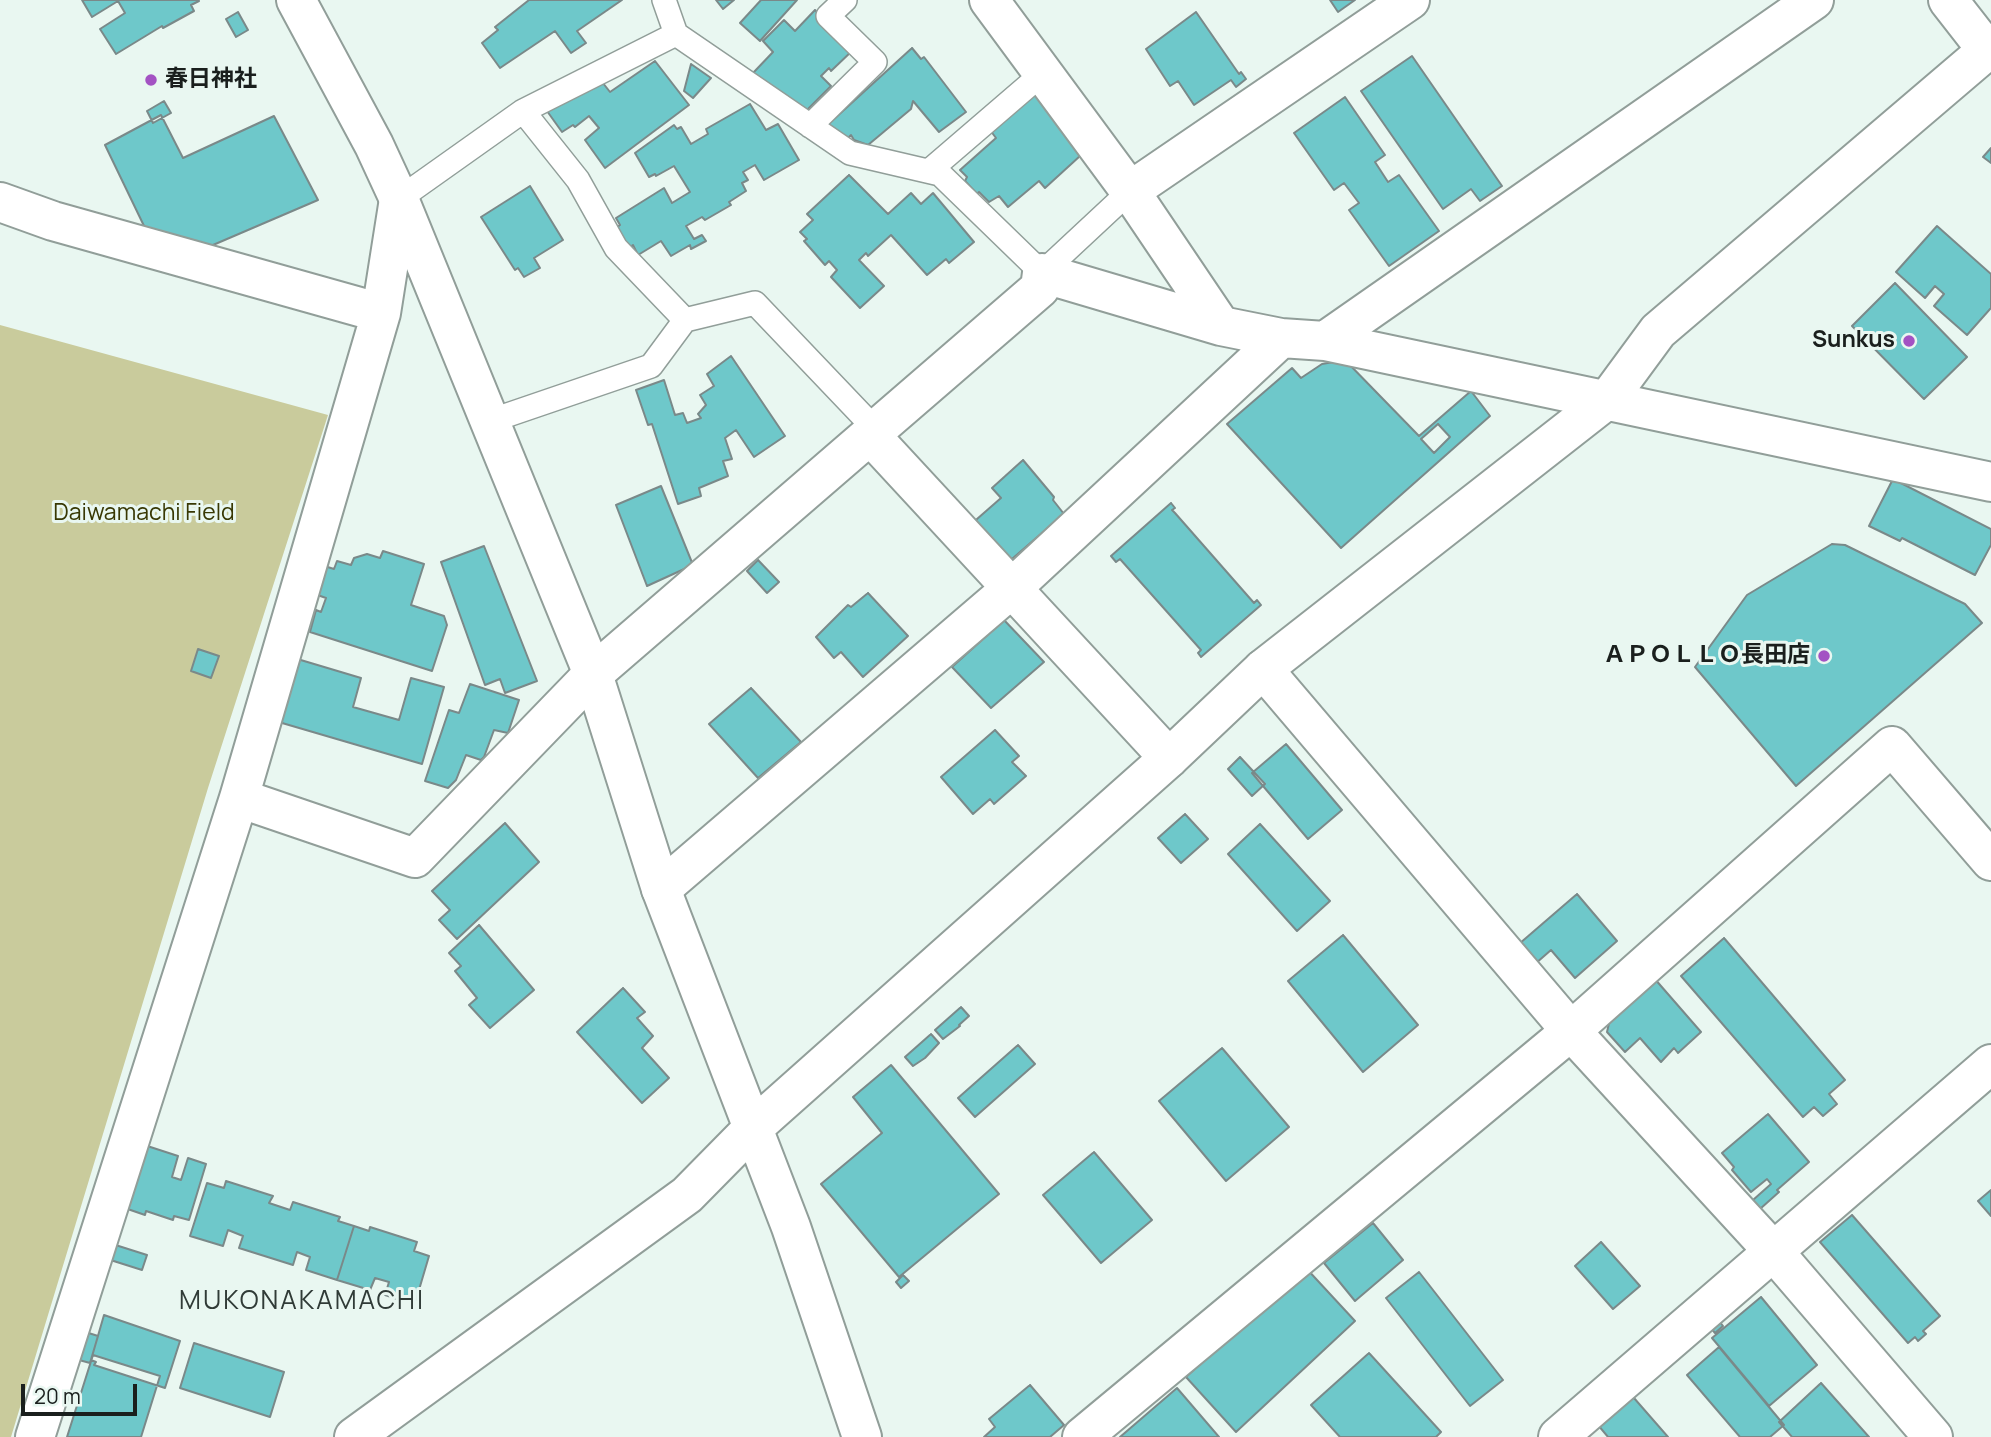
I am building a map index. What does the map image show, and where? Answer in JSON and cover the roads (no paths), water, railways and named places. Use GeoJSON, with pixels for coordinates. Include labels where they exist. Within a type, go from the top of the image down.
{"type":"FeatureCollection","features":[{"type":"Feature","properties":{"kind":"street"},"geometry":{"type":"LineString","coordinates":[[296,0],[374,145],[399,199],[593,674],[662,889],[754,1127],[862,1437]]}},
{"type":"Feature","properties":{"kind":"street"},"geometry":{"type":"LineString","coordinates":[[989,0],[1130,191],[1221,326]]}},
{"type":"Feature","properties":{"kind":"street"},"geometry":{"type":"LineString","coordinates":[[1130,191],[1410,0]]}},
{"type":"Feature","properties":{"kind":"street"},"geometry":{"type":"LineString","coordinates":[[1325,341],[1814,0]]}},
{"type":"Feature","properties":{"kind":"street"},"geometry":{"type":"LineString","coordinates":[[354,1437],[687,1195],[754,1127],[1170,758],[1263,669],[1608,399],[1658,331],[1989,49],[1948,0]]}},
{"type":"Feature","properties":{"kind":"street"},"geometry":{"type":"LineString","coordinates":[[35,1437],[239,799],[381,313],[399,199]]}},
{"type":"Feature","properties":{"kind":"street"},"geometry":{"type":"LineString","coordinates":[[0,202],[66,225],[381,313]]}},
{"type":"Feature","properties":{"kind":"street"},"geometry":{"type":"LineString","coordinates":[[239,799],[415,858],[593,674],[1040,288],[1042,273],[1221,326],[1281,338],[1325,341],[1991,482]]}},
{"type":"Feature","properties":{"kind":"street"},"geometry":{"type":"LineString","coordinates":[[662,889],[1012,588],[1281,338]]}},
{"type":"Feature","properties":{"kind":"street"},"geometry":{"type":"LineString","coordinates":[[874,433],[1012,588],[1170,758]]}},
{"type":"Feature","properties":{"kind":"street"},"geometry":{"type":"LineString","coordinates":[[1263,669],[1571,1031],[1774,1252],[1933,1437]]}},
{"type":"Feature","properties":{"kind":"street"},"geometry":{"type":"LineString","coordinates":[[1082,1437],[1571,1031],[1892,746],[1991,861]]}},
{"type":"Feature","properties":{"kind":"street"},"geometry":{"type":"LineString","coordinates":[[1558,1437],[1991,1065]]}},
{"type":"Feature","properties":{"kind":"lane"},"geometry":{"type":"LineString","coordinates":[[664,0],[676,34],[850,153],[940,174],[1042,273],[1130,191]]}},
{"type":"Feature","properties":{"kind":"lane"},"geometry":{"type":"LineString","coordinates":[[810,125],[875,62],[828,16],[845,0]]}},
{"type":"Feature","properties":{"kind":"lane"},"geometry":{"type":"LineString","coordinates":[[399,199],[523,111],[676,34]]}},
{"type":"Feature","properties":{"kind":"lane"},"geometry":{"type":"LineString","coordinates":[[929,171],[1043,73]]}},
{"type":"Feature","properties":{"kind":"lane"},"geometry":{"type":"LineString","coordinates":[[523,111],[578,180],[616,248],[685,320]]}},
{"type":"Feature","properties":{"kind":"lane"},"geometry":{"type":"LineString","coordinates":[[490,421],[651,366],[685,320],[755,303],[874,433]]}},
{"type":"Feature","properties":{"kind":"place","name":"春日神社"},"geometry":{"type":"Point","coordinates":[151,80]}},
{"type":"Feature","properties":{"kind":"place","name":"Sunkus"},"geometry":{"type":"Point","coordinates":[1909,341]}},
{"type":"Feature","properties":{"kind":"place","name":"ＡＰＯＬＬＯ長田店"},"geometry":{"type":"Point","coordinates":[1824,656]}},
{"type":"Feature","properties":{"kind":"district","name":"MUKONAKAMACHI"},"geometry":{"type":"Point","coordinates":[302,1302]}},
{"type":"Feature","properties":{"kind":"park label","name":"Daiwamachi Field"},"geometry":{"type":"Point","coordinates":[144,514]}}]}
